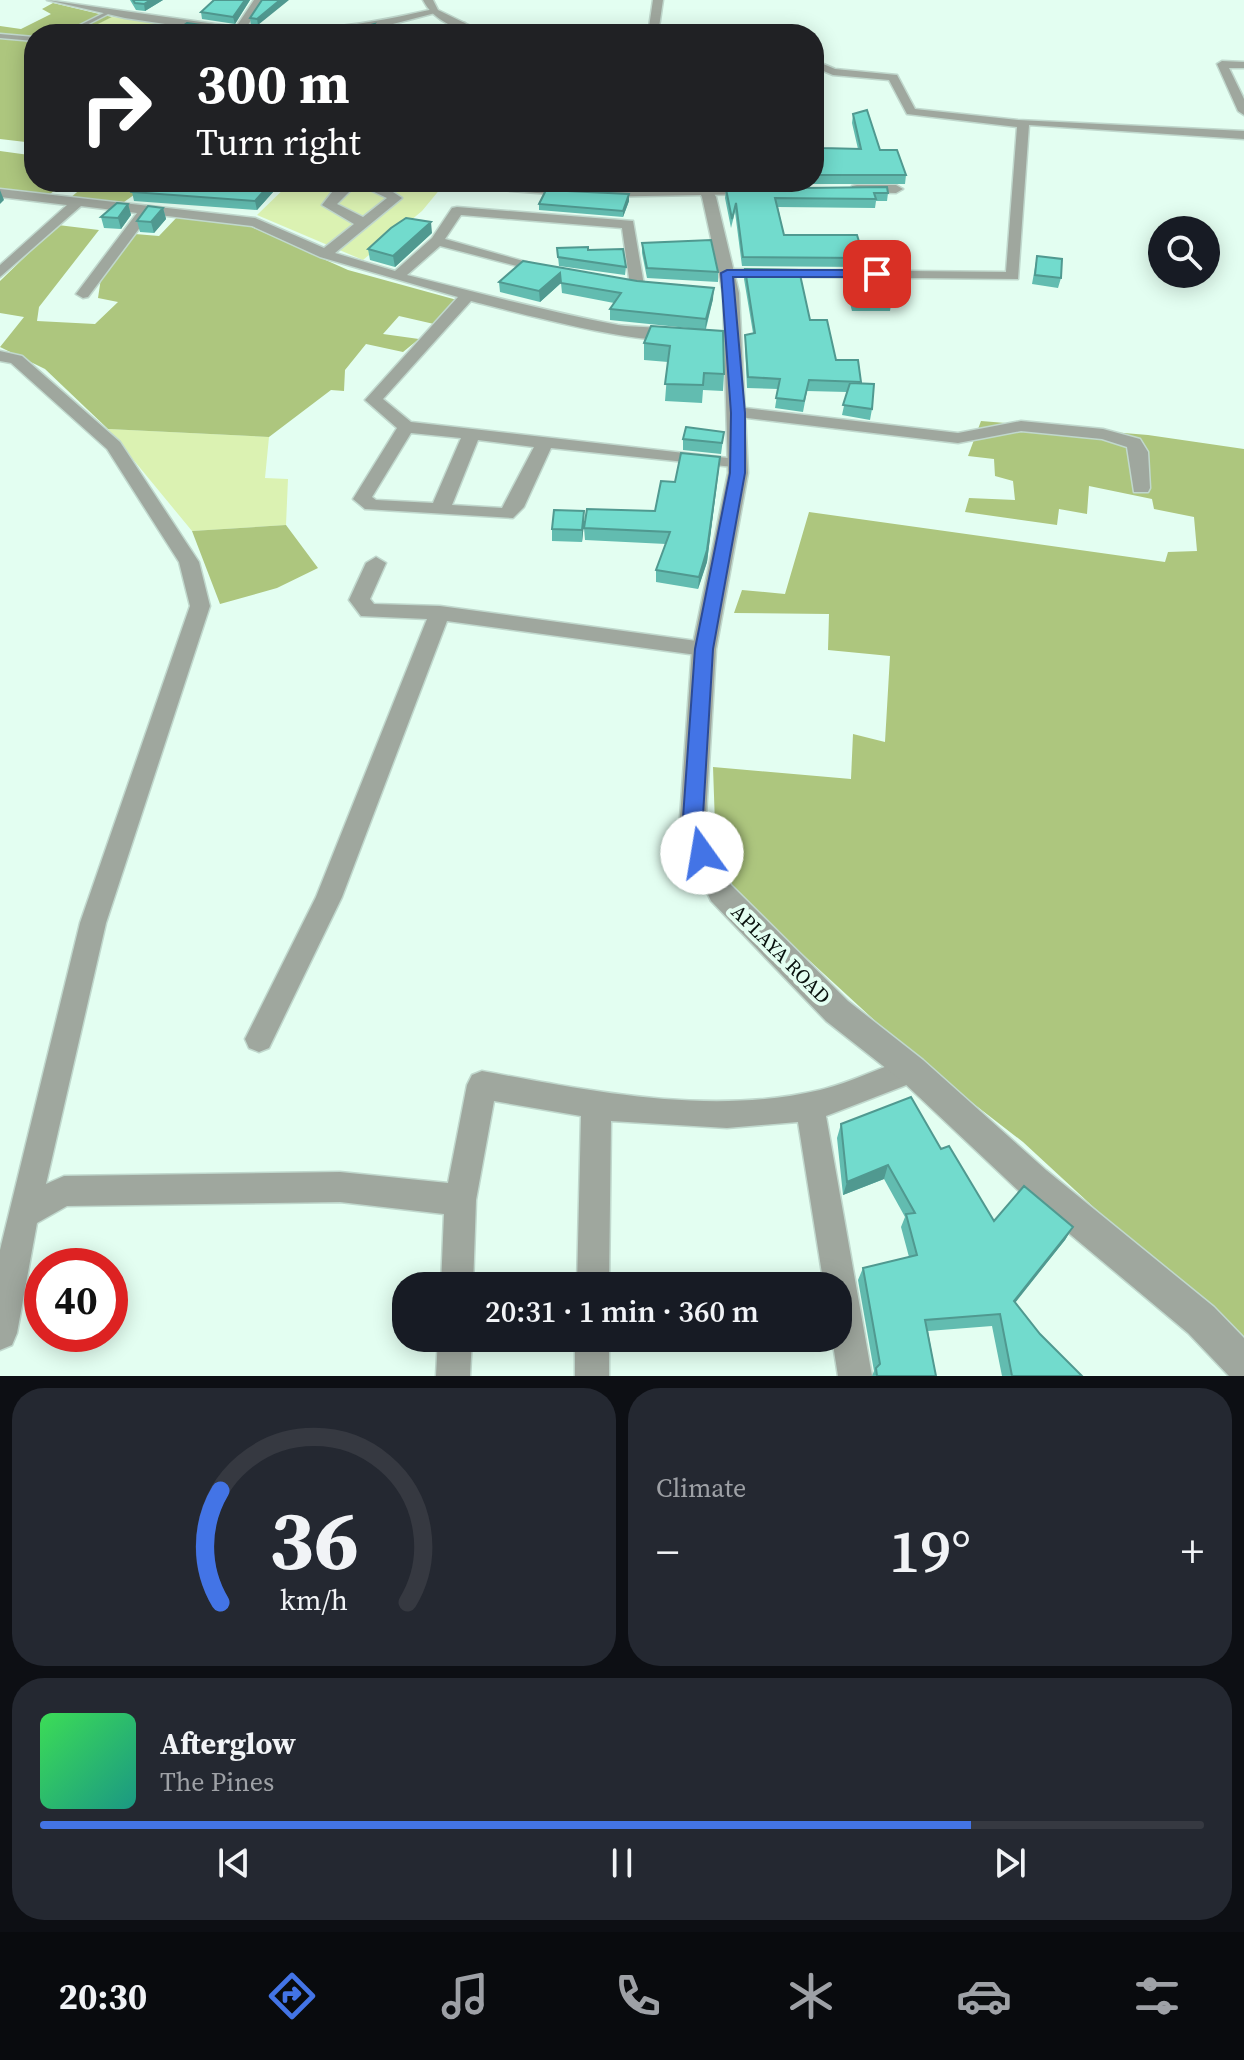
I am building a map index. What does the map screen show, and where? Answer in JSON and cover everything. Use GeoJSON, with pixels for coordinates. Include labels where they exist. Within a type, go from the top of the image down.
{"type":"FeatureCollection","features":[{"type":"Feature","properties":{"kind":"street"},"geometry":{"type":"LineString","coordinates":[[52,0],[191,24]]}},
{"type":"Feature","properties":{"kind":"street"},"geometry":{"type":"LineString","coordinates":[[244,24],[259,0]]}},
{"type":"Feature","properties":{"kind":"street"},"geometry":{"type":"LineString","coordinates":[[428,0],[434,12]]}},
{"type":"Feature","properties":{"kind":"street"},"geometry":{"type":"LineString","coordinates":[[654,24],[658,0]]}},
{"type":"Feature","properties":{"kind":"street"},"geometry":{"type":"LineString","coordinates":[[143,16],[154,8]]}},
{"type":"Feature","properties":{"kind":"street"},"geometry":{"type":"LineString","coordinates":[[383,24],[434,12],[460,23]]}},
{"type":"Feature","properties":{"kind":"street"},"geometry":{"type":"LineString","coordinates":[[1244,65],[1222,64],[1244,111]]}},
{"type":"Feature","properties":{"kind":"street"},"geometry":{"type":"LineString","coordinates":[[824,68],[833,72],[897,79],[911,112],[1023,124],[1244,135]]}},
{"type":"Feature","properties":{"kind":"street"},"geometry":{"type":"LineString","coordinates":[[725,286],[1013,276],[1023,124]]}},
{"type":"Feature","properties":{"kind":"street"},"geometry":{"type":"LineString","coordinates":[[848,189],[896,189]]}},
{"type":"Feature","properties":{"kind":"street"},"geometry":{"type":"LineString","coordinates":[[62,201],[72,192]]}},
{"type":"Feature","properties":{"kind":"street"},"geometry":{"type":"LineString","coordinates":[[576,192],[605,192]]}},
{"type":"Feature","properties":{"kind":"street","name":"APLAYA ROAD"},"geometry":{"type":"LineString","coordinates":[[704,192],[725,286],[725,340],[737,412],[737,464],[704,649],[692,832],[721,893],[837,1011],[912,1070],[1034,1182],[1201,1320],[1244,1365]]}},
{"type":"Feature","properties":{"kind":"street"},"geometry":{"type":"LineString","coordinates":[[0,193],[255,222],[325,254],[467,296],[641,334],[687,337]]}},
{"type":"Feature","properties":{"kind":"street"},"geometry":{"type":"LineString","coordinates":[[0,273],[78,202]]}},
{"type":"Feature","properties":{"kind":"street"},"geometry":{"type":"LineString","coordinates":[[83,294],[147,209]]}},
{"type":"Feature","properties":{"kind":"street"},"geometry":{"type":"LineString","coordinates":[[397,277],[437,241],[457,211],[628,224],[637,285]]}},
{"type":"Feature","properties":{"kind":"street"},"geometry":{"type":"LineString","coordinates":[[325,254],[365,224]]}},
{"type":"Feature","properties":{"kind":"street"},"geometry":{"type":"LineString","coordinates":[[437,241],[558,273]]}},
{"type":"Feature","properties":{"kind":"street"},"geometry":{"type":"LineString","coordinates":[[467,296],[373,400],[406,427],[737,464]]}},
{"type":"Feature","properties":{"kind":"street"},"geometry":{"type":"LineString","coordinates":[[0,356],[16,359],[114,446],[189,562],[200,606],[93,923],[23,1214],[0,1333]]}},
{"type":"Feature","properties":{"kind":"street"},"geometry":{"type":"LineString","coordinates":[[737,412],[958,438],[1021,426],[1103,434],[1134,443],[1139,452],[1141,488]]}},
{"type":"Feature","properties":{"kind":"street"},"geometry":{"type":"LineString","coordinates":[[406,427],[362,499],[372,505],[506,514],[515,507],[545,442]]}},
{"type":"Feature","properties":{"kind":"street"},"geometry":{"type":"LineString","coordinates":[[440,510],[472,434]]}},
{"type":"Feature","properties":{"kind":"street"},"geometry":{"type":"LineString","coordinates":[[376,563],[359,600],[368,611],[440,613],[704,649]]}},
{"type":"Feature","properties":{"kind":"street"},"geometry":{"type":"LineString","coordinates":[[259,1039],[329,897],[440,613]]}},
{"type":"Feature","properties":{"kind":"street"},"geometry":{"type":"LineString","coordinates":[[457,1272],[460,1200],[482,1085],[596,1107],[714,1114],[810,1106],[912,1070]]}},
{"type":"Feature","properties":{"kind":"street"},"geometry":{"type":"LineString","coordinates":[[810,1106],[855,1376]]}},
{"type":"Feature","properties":{"kind":"street"},"geometry":{"type":"LineString","coordinates":[[593,1272],[596,1107]]}},
{"type":"Feature","properties":{"kind":"street"},"geometry":{"type":"LineString","coordinates":[[23,1214],[64,1191],[340,1187],[460,1200]]}},
{"type":"Feature","properties":{"kind":"street"},"geometry":{"type":"LineString","coordinates":[[453,1376],[454,1352]]}},
{"type":"Feature","properties":{"kind":"street"},"geometry":{"type":"LineString","coordinates":[[592,1352],[592,1376]]}},
{"type":"Feature","properties":{"kind":"lane"},"geometry":{"type":"LineString","coordinates":[[85,24],[110,12]]}},
{"type":"Feature","properties":{"kind":"lane"},"geometry":{"type":"LineString","coordinates":[[0,36],[24,38]]}},
{"type":"Feature","properties":{"kind":"green space"},"geometry":{"type":"Polygon","coordinates":[[[53,3],[112,17],[98,24],[31,24],[51,14],[42,9],[53,3]]]}},
{"type":"Feature","properties":{"kind":"green space"},"geometry":{"type":"Polygon","coordinates":[[[112,17],[171,24],[97,24],[112,17]]]}},
{"type":"Feature","properties":{"kind":"green space"},"geometry":{"type":"Polygon","coordinates":[[[0,26],[24,28],[24,142],[0,139],[0,26]]]}},
{"type":"Feature","properties":{"kind":"green space"},"geometry":{"type":"Polygon","coordinates":[[[0,151],[24,154],[24,192],[53,192],[47,196],[0,189],[0,151]]]}},
{"type":"Feature","properties":{"kind":"green space"},"geometry":{"type":"Polygon","coordinates":[[[77,192],[138,192],[124,202],[70,198],[77,192]]]}},
{"type":"Feature","properties":{"kind":"green space"},"geometry":{"type":"Polygon","coordinates":[[[281,192],[438,192],[422,211],[363,260],[257,215],[281,192]]]}},
{"type":"Feature","properties":{"kind":"green space"},"geometry":{"type":"Polygon","coordinates":[[[179,215],[247,225],[348,270],[457,300],[434,324],[399,316],[383,334],[419,339],[403,352],[366,344],[345,370],[344,391],[331,390],[269,437],[108,429],[45,369],[0,347],[24,317],[0,313],[0,281],[58,225],[99,230],[39,307],[37,321],[95,324],[118,302],[98,298],[101,278],[135,234],[159,236],[179,215]]]}},
{"type":"Feature","properties":{"kind":"green space"},"geometry":{"type":"Polygon","coordinates":[[[981,421],[1148,435],[1244,449],[1244,1346],[1023,1142],[921,1063],[737,894],[716,853],[713,767],[851,779],[853,734],[885,742],[890,656],[828,650],[829,614],[734,613],[742,590],[785,594],[809,512],[1165,562],[1168,552],[1197,551],[1194,517],[1154,509],[1152,499],[1089,486],[1087,514],[1059,509],[1057,525],[965,512],[969,498],[1015,500],[1013,481],[995,476],[994,459],[968,456],[981,421]]]}},
{"type":"Feature","properties":{"kind":"green space"},"geometry":{"type":"Polygon","coordinates":[[[108,429],[269,437],[265,478],[288,479],[286,525],[192,531],[108,429]]]}},
{"type":"Feature","properties":{"kind":"green space"},"geometry":{"type":"Polygon","coordinates":[[[286,525],[318,568],[277,588],[220,604],[192,531],[286,525]]]}},
{"type":"Feature","properties":{"kind":"building"},"geometry":{"type":"Polygon","coordinates":[[[133,0],[151,0],[144,4],[133,0]]]}},
{"type":"Feature","properties":{"kind":"building"},"geometry":{"type":"Polygon","coordinates":[[[214,0],[245,0],[233,17],[201,12],[214,0]]]}},
{"type":"Feature","properties":{"kind":"building"},"geometry":{"type":"Polygon","coordinates":[[[262,0],[280,0],[257,19],[250,18],[262,0]]]}},
{"type":"Feature","properties":{"kind":"building"},"geometry":{"type":"Polygon","coordinates":[[[867,110],[880,150],[897,150],[906,175],[824,175],[824,148],[861,149],[853,114],[867,110]]]}},
{"type":"Feature","properties":{"kind":"building"},"geometry":{"type":"Polygon","coordinates":[[[887,187],[888,193],[874,193],[876,199],[775,198],[784,235],[857,235],[864,258],[743,257],[736,203],[732,219],[727,192],[824,192],[824,188],[887,187]]]}},
{"type":"Feature","properties":{"kind":"building"},"geometry":{"type":"Polygon","coordinates":[[[132,192],[263,192],[255,201],[132,192]]]}},
{"type":"Feature","properties":{"kind":"building"},"geometry":{"type":"Polygon","coordinates":[[[545,192],[629,194],[623,211],[539,204],[545,192]]]}},
{"type":"Feature","properties":{"kind":"building"},"geometry":{"type":"Polygon","coordinates":[[[117,203],[128,204],[118,218],[101,217],[117,203]]]}},
{"type":"Feature","properties":{"kind":"building"},"geometry":{"type":"Polygon","coordinates":[[[148,206],[163,208],[151,222],[137,221],[148,206]]]}},
{"type":"Feature","properties":{"kind":"building"},"geometry":{"type":"Polygon","coordinates":[[[406,218],[431,222],[393,256],[368,249],[391,228],[406,218]]]}},
{"type":"Feature","properties":{"kind":"building"},"geometry":{"type":"Polygon","coordinates":[[[711,240],[718,272],[647,268],[642,243],[711,240]]]}},
{"type":"Feature","properties":{"kind":"building"},"geometry":{"type":"Polygon","coordinates":[[[588,247],[588,250],[623,249],[626,267],[558,257],[557,248],[588,247]]]}},
{"type":"Feature","properties":{"kind":"building"},"geometry":{"type":"Polygon","coordinates":[[[1037,256],[1062,259],[1061,278],[1035,275],[1037,256]]]}},
{"type":"Feature","properties":{"kind":"building"},"geometry":{"type":"Polygon","coordinates":[[[523,261],[637,281],[714,288],[706,319],[610,309],[621,293],[561,283],[560,273],[539,291],[499,282],[523,261]]]}},
{"type":"Feature","properties":{"kind":"building"},"geometry":{"type":"Polygon","coordinates":[[[745,269],[799,270],[810,320],[827,320],[836,360],[858,360],[861,382],[809,380],[804,401],[776,398],[780,379],[748,377],[745,335],[755,333],[745,269]]]}},
{"type":"Feature","properties":{"kind":"building"},"geometry":{"type":"Polygon","coordinates":[[[845,269],[868,269],[870,274],[884,274],[892,299],[853,299],[845,269]]]}},
{"type":"Feature","properties":{"kind":"building"},"geometry":{"type":"Polygon","coordinates":[[[651,326],[723,331],[724,374],[704,373],[703,385],[665,384],[670,346],[644,343],[651,326]]]}},
{"type":"Feature","properties":{"kind":"building"},"geometry":{"type":"Polygon","coordinates":[[[850,383],[874,384],[872,409],[843,405],[850,383]]]}},
{"type":"Feature","properties":{"kind":"building"},"geometry":{"type":"Polygon","coordinates":[[[686,427],[724,432],[722,443],[683,439],[686,427]]]}},
{"type":"Feature","properties":{"kind":"building"},"geometry":{"type":"Polygon","coordinates":[[[681,453],[720,457],[707,550],[699,577],[656,570],[670,532],[584,528],[587,509],[655,511],[661,481],[675,482],[681,453]]]}},
{"type":"Feature","properties":{"kind":"building"},"geometry":{"type":"Polygon","coordinates":[[[554,510],[584,511],[582,530],[552,529],[554,510]]]}},
{"type":"Feature","properties":{"kind":"building"},"geometry":{"type":"Polygon","coordinates":[[[911,1097],[941,1149],[949,1146],[994,1221],[1024,1186],[1073,1227],[1014,1301],[1040,1334],[1082,1376],[1012,1376],[1000,1314],[925,1320],[936,1376],[877,1376],[876,1368],[880,1364],[863,1268],[917,1255],[906,1214],[915,1213],[888,1165],[847,1182],[841,1124],[911,1097]]]}},
{"type":"Feature","properties":{"kind":"route"},"geometry":{"type":"LineString","coordinates":[[702,853],[692,832],[704,649],[738,473],[738,413],[731,293],[727,273],[877,274]]}}]}
